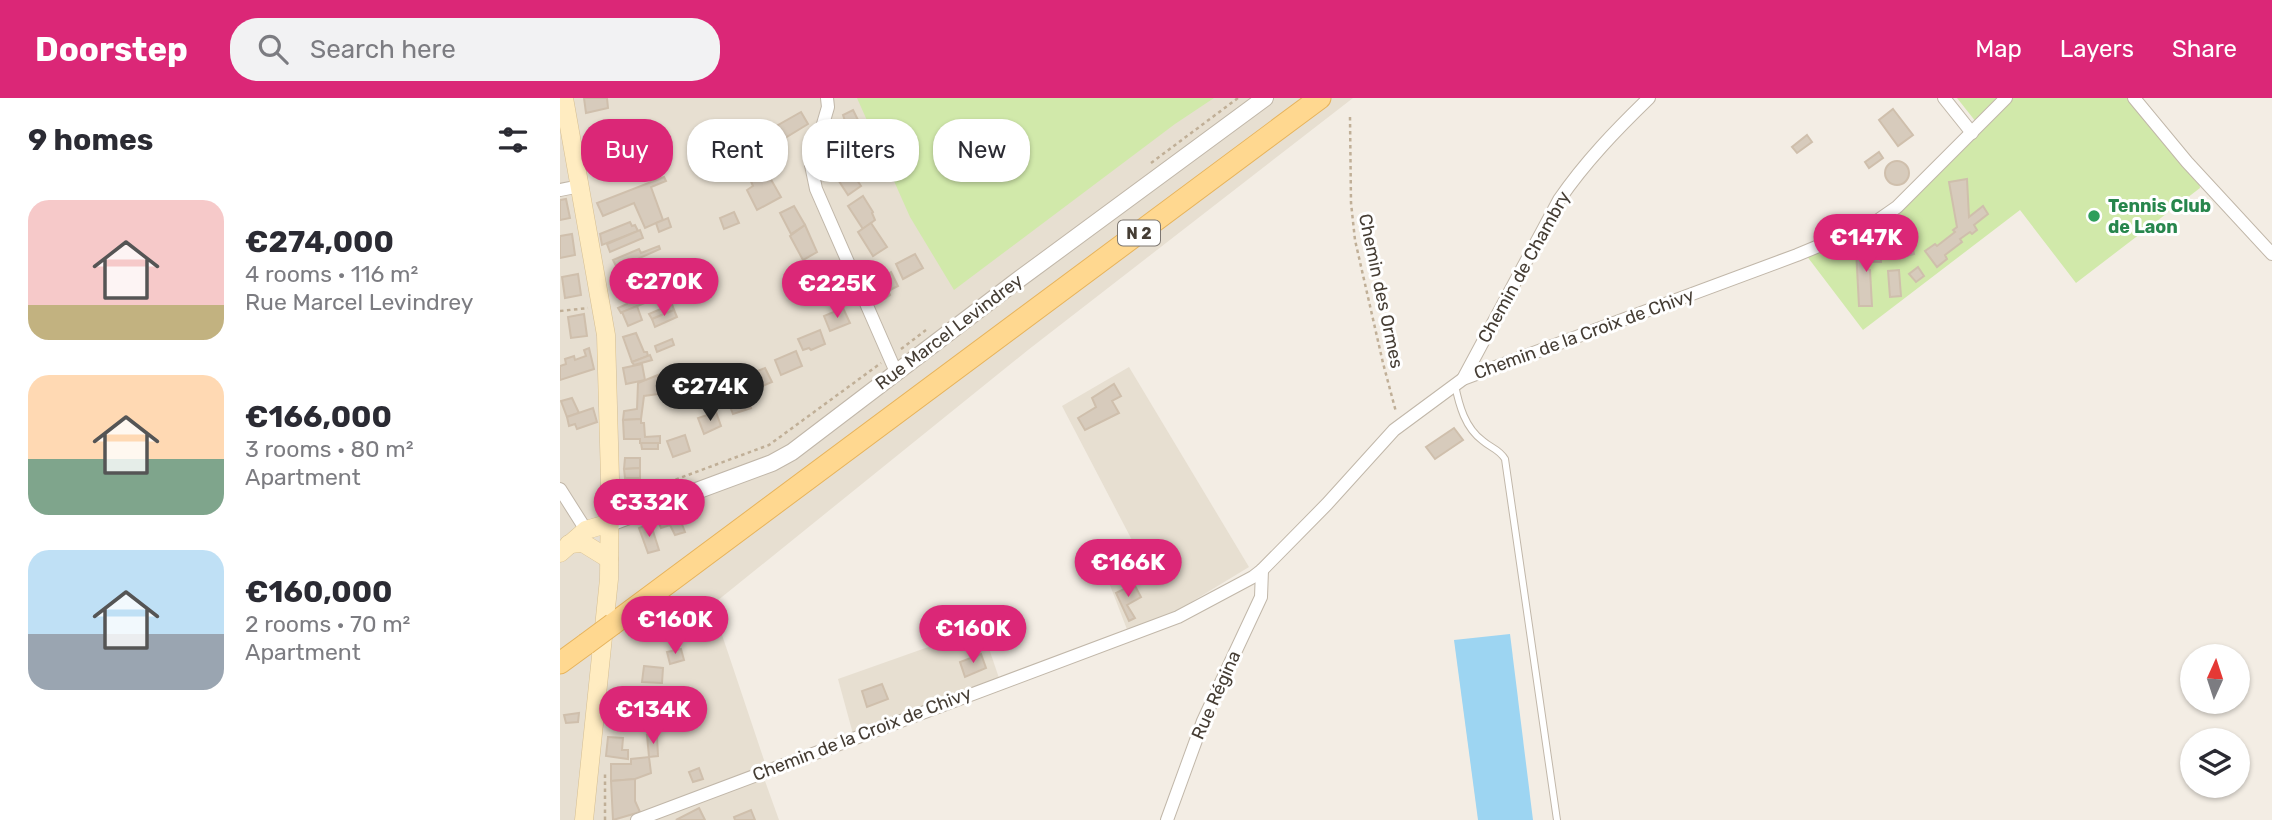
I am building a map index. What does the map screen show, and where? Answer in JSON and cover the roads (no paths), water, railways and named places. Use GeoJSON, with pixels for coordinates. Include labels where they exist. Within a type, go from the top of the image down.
{"type":"FeatureCollection","features":[{"type":"Feature","properties":{"kind":"main road"},"geometry":{"type":"LineString","coordinates":[[564,98],[606,335],[609,559],[602,657],[584,820]]}},
{"type":"Feature","properties":{"kind":"main road","name":"N 2"},"geometry":{"type":"LineString","coordinates":[[560,663],[1320,98]]}},
{"type":"Feature","properties":{"kind":"main road"},"geometry":{"type":"LineString","coordinates":[[564,548],[586,530],[610,523]]}},
{"type":"Feature","properties":{"kind":"main road"},"geometry":{"type":"LineString","coordinates":[[564,548],[583,543],[609,559]]}},
{"type":"Feature","properties":{"kind":"street"},"geometry":{"type":"LineString","coordinates":[[827,98],[828,107],[811,165],[816,189],[893,364]]}},
{"type":"Feature","properties":{"kind":"street","name":"Rue Marcel Levindrey"},"geometry":{"type":"LineString","coordinates":[[610,523],[772,463],[792,452],[893,364],[1265,98]]}},
{"type":"Feature","properties":{"kind":"street","name":"Chemin de Chambry"},"geometry":{"type":"LineString","coordinates":[[1459,382],[1559,200],[1577,173],[1649,98]]}},
{"type":"Feature","properties":{"kind":"street"},"geometry":{"type":"LineString","coordinates":[[1944,98],[1972,133]]}},
{"type":"Feature","properties":{"kind":"street","name":"Chemin de la Croix de Chivy"},"geometry":{"type":"LineString","coordinates":[[637,820],[1178,617],[1262,570],[1328,504],[1400,425],[1459,382],[1797,255],[1874,223],[1897,207],[2006,98]]}},
{"type":"Feature","properties":{"kind":"street"},"geometry":{"type":"LineString","coordinates":[[2134,98],[2187,162],[2272,254]]}},
{"type":"Feature","properties":{"kind":"street"},"geometry":{"type":"LineString","coordinates":[[560,190],[580,186]]}},
{"type":"Feature","properties":{"kind":"street"},"geometry":{"type":"LineString","coordinates":[[560,489],[586,530]]}},
{"type":"Feature","properties":{"kind":"street","name":"Rue Régina"},"geometry":{"type":"LineString","coordinates":[[1167,820],[1202,721],[1261,597],[1262,570]]}},
{"type":"Feature","properties":{"kind":"lane"},"geometry":{"type":"LineString","coordinates":[[1459,382],[1461,411],[1482,441],[1505,459],[1557,820]]}},
{"type":"Feature","properties":{"kind":"water"},"geometry":{"type":"Polygon","coordinates":[[[1510,634],[1533,820],[1478,820],[1454,640],[1510,634]]]}},
{"type":"Feature","properties":{"kind":"place","name":"Tennis Club de Laon"},"geometry":{"type":"Point","coordinates":[2094,216]}}]}
